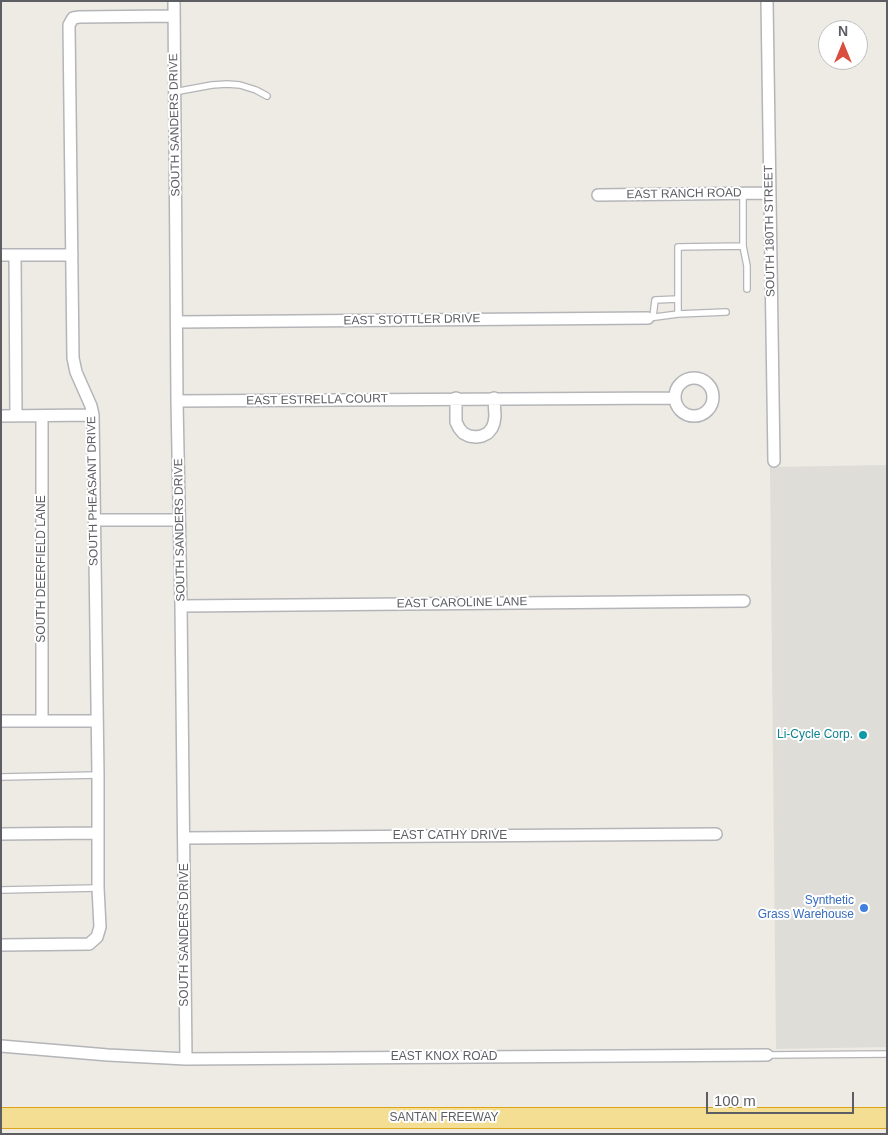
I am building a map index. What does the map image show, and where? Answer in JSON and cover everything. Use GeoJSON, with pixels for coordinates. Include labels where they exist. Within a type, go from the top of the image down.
{"type":"FeatureCollection","features":[{"type":"Feature","properties":{"kind":"highway","name":"SANTAN FREEWAY"},"geometry":{"type":"LineString","coordinates":[[1,1118],[887,1118]]}},
{"type":"Feature","properties":{"kind":"street","name":"SOUTH SANDERS DRIVE"},"geometry":{"type":"LineString","coordinates":[[174,1],[177,401],[186,1059]]}},
{"type":"Feature","properties":{"kind":"street","name":"SOUTH 180TH STREET"},"geometry":{"type":"LineString","coordinates":[[768,1],[769,193],[774,461]]}},
{"type":"Feature","properties":{"kind":"street","name":"SOUTH PHEASANT DRIVE"},"geometry":{"type":"LineString","coordinates":[[1,945],[89,944],[97,937],[100,927],[97,833],[98,775],[93,415],[76,372],[73,358],[69,25],[72,18],[79,17],[174,16]]}},
{"type":"Feature","properties":{"kind":"street","name":"EAST RANCH ROAD"},"geometry":{"type":"LineString","coordinates":[[598,195],[769,193]]}},
{"type":"Feature","properties":{"kind":"street"},"geometry":{"type":"LineString","coordinates":[[1,255],[72,255]]}},
{"type":"Feature","properties":{"kind":"street"},"geometry":{"type":"LineString","coordinates":[[15,255],[16,416]]}},
{"type":"Feature","properties":{"kind":"street","name":"EAST STOTTLER DRIVE"},"geometry":{"type":"LineString","coordinates":[[177,322],[650,318]]}},
{"type":"Feature","properties":{"kind":"street"},"geometry":{"type":"LineString","coordinates":[[456,398],[456,418],[459,428],[463,433],[476,437],[488,433],[492,428],[495,416],[494,398]]}},
{"type":"Feature","properties":{"kind":"street","name":"EAST ESTRELLA COURT"},"geometry":{"type":"LineString","coordinates":[[177,401],[674,398]]}},
{"type":"Feature","properties":{"kind":"street"},"geometry":{"type":"LineString","coordinates":[[1,416],[93,415]]}},
{"type":"Feature","properties":{"kind":"street","name":"SOUTH DEERFIELD LANE"},"geometry":{"type":"LineString","coordinates":[[42,416],[42,721]]}},
{"type":"Feature","properties":{"kind":"street"},"geometry":{"type":"LineString","coordinates":[[94,520],[179,520]]}},
{"type":"Feature","properties":{"kind":"street","name":"EAST CAROLINE LANE"},"geometry":{"type":"LineString","coordinates":[[181,606],[744,600]]}},
{"type":"Feature","properties":{"kind":"street"},"geometry":{"type":"LineString","coordinates":[[1,721],[97,721]]}},
{"type":"Feature","properties":{"kind":"street"},"geometry":{"type":"LineString","coordinates":[[1,834],[97,833]]}},
{"type":"Feature","properties":{"kind":"street","name":"EAST CATHY DRIVE"},"geometry":{"type":"LineString","coordinates":[[184,838],[716,834]]}},
{"type":"Feature","properties":{"kind":"street","name":"EAST KNOX ROAD"},"geometry":{"type":"LineString","coordinates":[[1,1046],[186,1059],[767,1055]]}},
{"type":"Feature","properties":{"kind":"lane"},"geometry":{"type":"LineString","coordinates":[[174,92],[228,84],[240,85],[267,96]]}},
{"type":"Feature","properties":{"kind":"lane"},"geometry":{"type":"LineString","coordinates":[[743,194],[743,246],[747,266],[747,289]]}},
{"type":"Feature","properties":{"kind":"lane"},"geometry":{"type":"LineString","coordinates":[[678,314],[678,247],[743,246]]}},
{"type":"Feature","properties":{"kind":"lane"},"geometry":{"type":"LineString","coordinates":[[678,299],[654,300],[650,318],[678,314],[726,312]]}},
{"type":"Feature","properties":{"kind":"lane"},"geometry":{"type":"LineString","coordinates":[[1,777],[98,775]]}},
{"type":"Feature","properties":{"kind":"lane"},"geometry":{"type":"LineString","coordinates":[[1,890],[98,888]]}},
{"type":"Feature","properties":{"kind":"lane","name":"EAST KNOX ROAD"},"geometry":{"type":"LineString","coordinates":[[767,1055],[887,1054]]}},
{"type":"Feature","properties":{"kind":"shaded area"},"geometry":{"type":"Polygon","coordinates":[[[887,465],[887,1047],[776,1049],[770,467],[887,465]]]}},
{"type":"Feature","properties":{"kind":"place","name":"Li-Cycle Corp."},"geometry":{"type":"Point","coordinates":[863,735]}},
{"type":"Feature","properties":{"kind":"place","name":"Synthetic Grass Warehouse"},"geometry":{"type":"Point","coordinates":[864,908]}}]}
